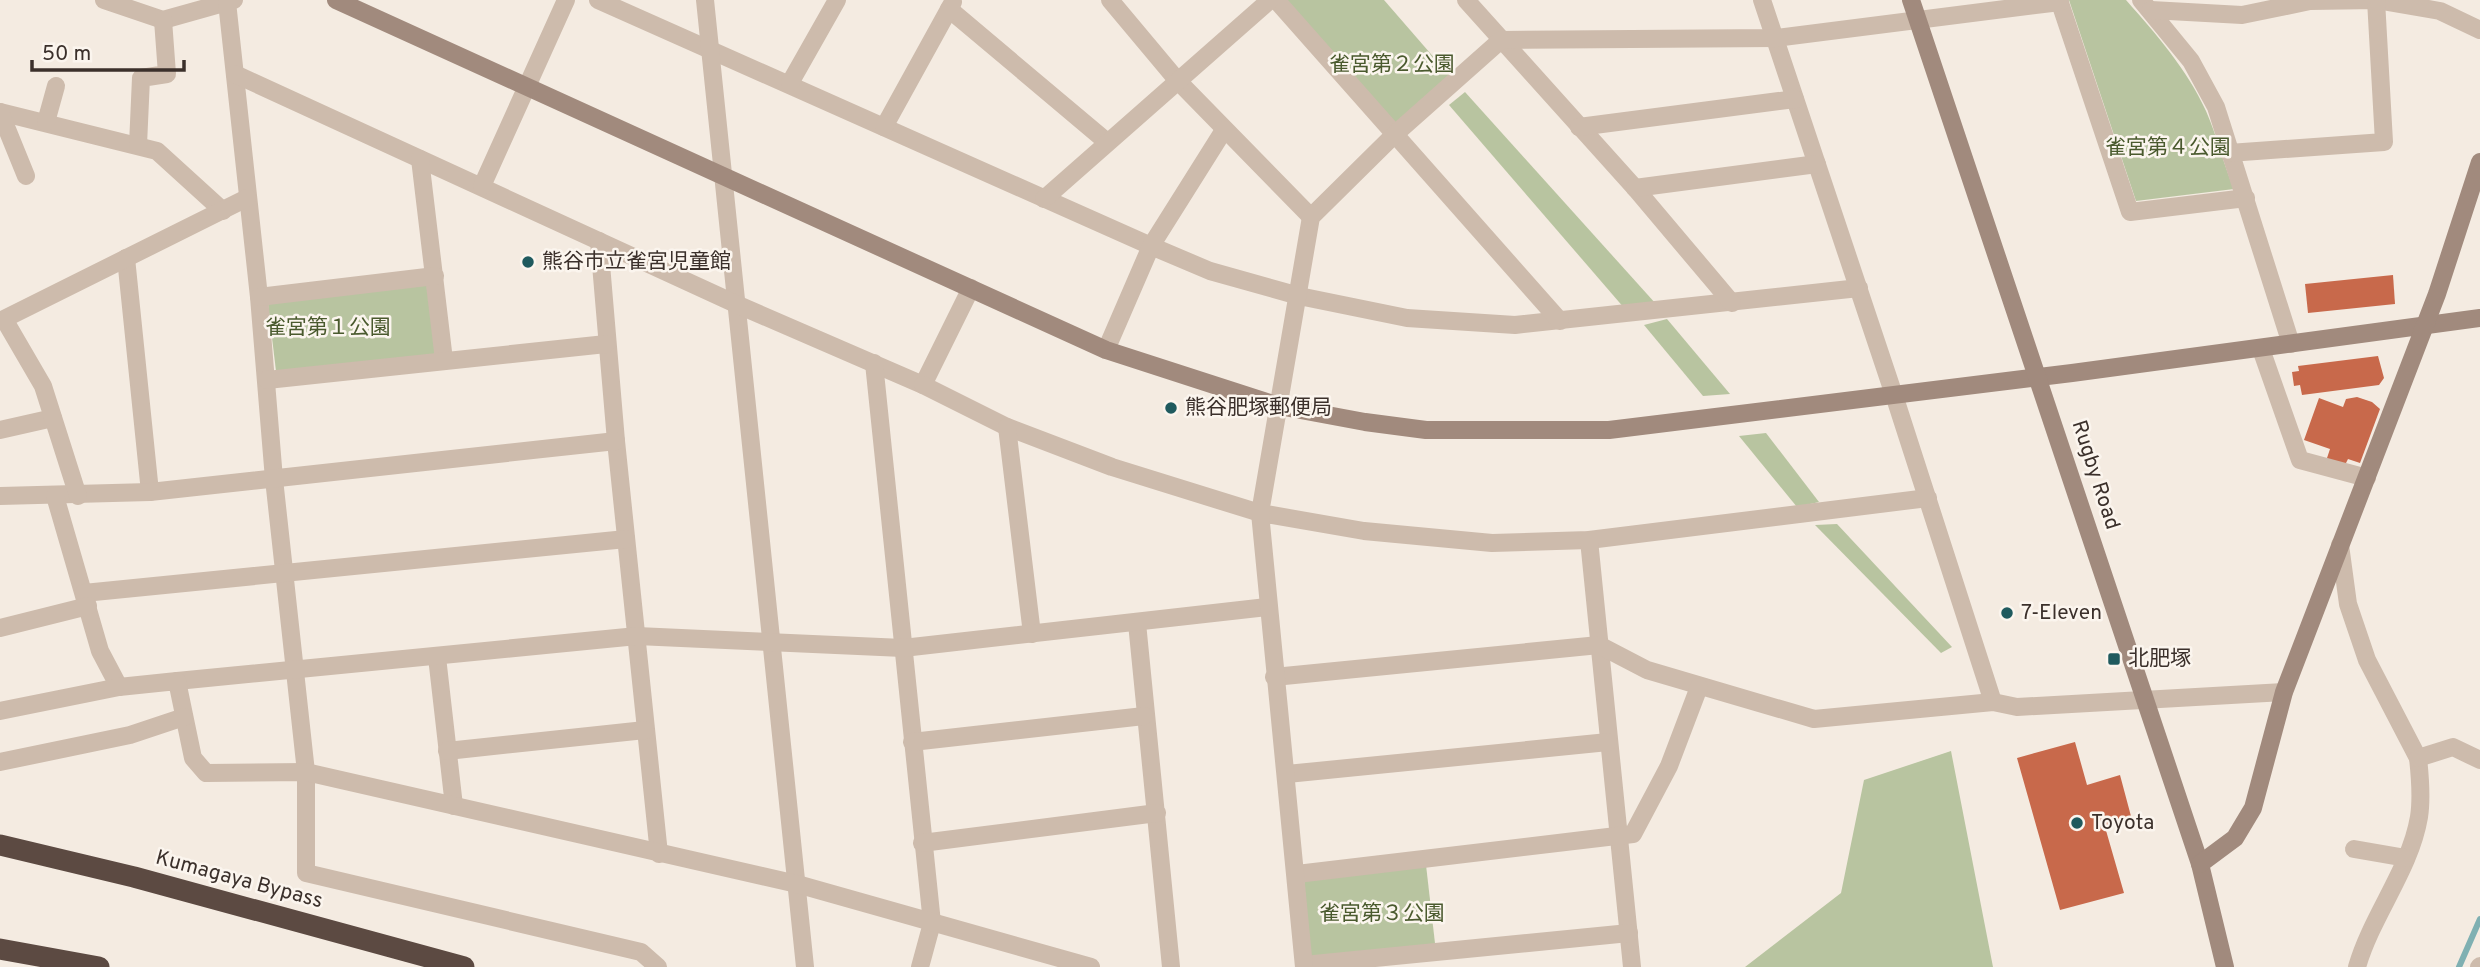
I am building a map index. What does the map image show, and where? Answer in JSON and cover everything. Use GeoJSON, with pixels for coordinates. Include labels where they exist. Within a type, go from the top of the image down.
{"type":"FeatureCollection","features":[{"type":"Feature","properties":{"kind":"highway","name":"Kumagaya Bypass"},"geometry":{"type":"LineString","coordinates":[[0,845],[134,877],[464,967]]}},
{"type":"Feature","properties":{"kind":"highway"},"geometry":{"type":"LineString","coordinates":[[0,949],[72,967]]}},
{"type":"Feature","properties":{"kind":"highway"},"geometry":{"type":"LineString","coordinates":[[35,957],[99,967]]}},
{"type":"Feature","properties":{"kind":"street"},"geometry":{"type":"LineString","coordinates":[[104,0],[163,20],[230,1],[247,198],[267,380],[274,479],[306,772],[306,873],[641,952],[658,967]]}},
{"type":"Feature","properties":{"kind":"street"},"geometry":{"type":"LineString","coordinates":[[336,0],[1106,350],[1279,406],[1426,430],[1609,430],[2261,349],[2480,318]]}},
{"type":"Feature","properties":{"kind":"street"},"geometry":{"type":"LineString","coordinates":[[482,186],[566,0]]}},
{"type":"Feature","properties":{"kind":"street"},"geometry":{"type":"LineString","coordinates":[[598,0],[709,51],[790,83],[1044,200],[1210,271],[1299,296],[1407,318],[1514,325],[1859,288]]}},
{"type":"Feature","properties":{"kind":"street"},"geometry":{"type":"LineString","coordinates":[[705,0],[769,642],[805,967]]}},
{"type":"Feature","properties":{"kind":"street"},"geometry":{"type":"LineString","coordinates":[[790,83],[837,0]]}},
{"type":"Feature","properties":{"kind":"street"},"geometry":{"type":"LineString","coordinates":[[1110,0],[1177,80],[1311,217]]}},
{"type":"Feature","properties":{"kind":"street"},"geometry":{"type":"LineString","coordinates":[[1044,200],[1270,0]]}},
{"type":"Feature","properties":{"kind":"street"},"geometry":{"type":"LineString","coordinates":[[1276,0],[1560,321]]}},
{"type":"Feature","properties":{"kind":"street"},"geometry":{"type":"LineString","coordinates":[[1466,0],[1635,188],[1732,303]]}},
{"type":"Feature","properties":{"kind":"street"},"geometry":{"type":"LineString","coordinates":[[1762,0],[1859,288],[1993,702]]}},
{"type":"Feature","properties":{"kind":"street","name":"Rugby Road"},"geometry":{"type":"LineString","coordinates":[[1911,0],[2200,864],[2225,967]]}},
{"type":"Feature","properties":{"kind":"street"},"geometry":{"type":"LineString","coordinates":[[2229,153],[2384,142],[2376,0]]}},
{"type":"Feature","properties":{"kind":"street"},"geometry":{"type":"LineString","coordinates":[[2146,5],[2242,15],[2266,5],[2376,0],[2440,11],[2480,30]]}},
{"type":"Feature","properties":{"kind":"street"},"geometry":{"type":"LineString","coordinates":[[1629,933],[1304,966],[1287,774],[1267,607],[1260,513],[1311,217],[1394,135],[1501,40],[1776,38],[2060,1],[2130,212],[2246,198]]}},
{"type":"Feature","properties":{"kind":"street"},"geometry":{"type":"LineString","coordinates":[[884,127],[951,5],[1107,142]]}},
{"type":"Feature","properties":{"kind":"street"},"geometry":{"type":"LineString","coordinates":[[2146,5],[2191,61],[2216,107],[2291,344]]}},
{"type":"Feature","properties":{"kind":"street"},"geometry":{"type":"LineString","coordinates":[[138,145],[141,78],[167,74],[163,20]]}},
{"type":"Feature","properties":{"kind":"street"},"geometry":{"type":"LineString","coordinates":[[235,74],[736,304],[923,385],[1007,427],[1112,467],[1260,513],[1364,531],[1492,543],[1589,540],[1928,498]]}},
{"type":"Feature","properties":{"kind":"street"},"geometry":{"type":"LineString","coordinates":[[46,122],[56,86]]}},
{"type":"Feature","properties":{"kind":"street"},"geometry":{"type":"LineString","coordinates":[[1579,127],[1796,99]]}},
{"type":"Feature","properties":{"kind":"street"},"geometry":{"type":"LineString","coordinates":[[0,112],[157,150],[223,211]]}},
{"type":"Feature","properties":{"kind":"street"},"geometry":{"type":"LineString","coordinates":[[0,112],[26,176]]}},
{"type":"Feature","properties":{"kind":"street"},"geometry":{"type":"LineString","coordinates":[[1106,350],[1151,246],[1224,130]]}},
{"type":"Feature","properties":{"kind":"street"},"geometry":{"type":"LineString","coordinates":[[420,159],[444,360]]}},
{"type":"Feature","properties":{"kind":"street"},"geometry":{"type":"LineString","coordinates":[[1635,188],[1817,164]]}},
{"type":"Feature","properties":{"kind":"street"},"geometry":{"type":"LineString","coordinates":[[2200,864],[2235,838],[2253,808],[2284,692],[2426,324],[2478,172]]}},
{"type":"Feature","properties":{"kind":"street"},"geometry":{"type":"LineString","coordinates":[[78,496],[43,386],[4,319],[247,198]]}},
{"type":"Feature","properties":{"kind":"street"},"geometry":{"type":"LineString","coordinates":[[599,241],[606,344],[659,854]]}},
{"type":"Feature","properties":{"kind":"street"},"geometry":{"type":"LineString","coordinates":[[127,258],[150,492]]}},
{"type":"Feature","properties":{"kind":"street"},"geometry":{"type":"LineString","coordinates":[[259,297],[435,276]]}},
{"type":"Feature","properties":{"kind":"street"},"geometry":{"type":"LineString","coordinates":[[923,385],[971,288]]}},
{"type":"Feature","properties":{"kind":"street"},"geometry":{"type":"LineString","coordinates":[[267,380],[606,344]]}},
{"type":"Feature","properties":{"kind":"street"},"geometry":{"type":"LineString","coordinates":[[2261,349],[2300,460],[2367,478]]}},
{"type":"Feature","properties":{"kind":"street"},"geometry":{"type":"LineString","coordinates":[[874,363],[932,923],[920,967]]}},
{"type":"Feature","properties":{"kind":"street"},"geometry":{"type":"LineString","coordinates":[[0,430],[53,418]]}},
{"type":"Feature","properties":{"kind":"street"},"geometry":{"type":"LineString","coordinates":[[1007,427],[1032,634]]}},
{"type":"Feature","properties":{"kind":"street"},"geometry":{"type":"LineString","coordinates":[[0,496],[150,492],[616,440]]}},
{"type":"Feature","properties":{"kind":"street"},"geometry":{"type":"LineString","coordinates":[[55,496],[100,651],[119,687]]}},
{"type":"Feature","properties":{"kind":"street"},"geometry":{"type":"LineString","coordinates":[[0,628],[86,600],[284,572],[626,539]]}},
{"type":"Feature","properties":{"kind":"street"},"geometry":{"type":"LineString","coordinates":[[1589,540],[1632,967]]}},
{"type":"Feature","properties":{"kind":"street"},"geometry":{"type":"LineString","coordinates":[[2340,545],[2348,604],[2367,660],[2418,758],[2419,817],[2406,858],[2365,940],[2357,967]]}},
{"type":"Feature","properties":{"kind":"street"},"geometry":{"type":"LineString","coordinates":[[0,711],[119,687],[637,636],[903,648],[1267,607]]}},
{"type":"Feature","properties":{"kind":"street"},"geometry":{"type":"LineString","coordinates":[[1137,623],[1144,716],[1157,813],[1171,967]]}},
{"type":"Feature","properties":{"kind":"street"},"geometry":{"type":"LineString","coordinates":[[1274,677],[1599,645],[1647,670],[1814,719],[1993,702],[2017,707],[2284,692]]}},
{"type":"Feature","properties":{"kind":"street"},"geometry":{"type":"LineString","coordinates":[[437,657],[454,806]]}},
{"type":"Feature","properties":{"kind":"street"},"geometry":{"type":"LineString","coordinates":[[177,681],[193,758],[206,773],[306,772],[797,884],[1091,967]]}},
{"type":"Feature","properties":{"kind":"street"},"geometry":{"type":"LineString","coordinates":[[1297,874],[1620,838],[1633,834],[1669,766],[1699,687]]}},
{"type":"Feature","properties":{"kind":"street"},"geometry":{"type":"LineString","coordinates":[[912,742],[1144,716]]}},
{"type":"Feature","properties":{"kind":"street"},"geometry":{"type":"LineString","coordinates":[[0,762],[130,735],[184,717]]}},
{"type":"Feature","properties":{"kind":"street"},"geometry":{"type":"LineString","coordinates":[[447,751],[645,730]]}},
{"type":"Feature","properties":{"kind":"street"},"geometry":{"type":"LineString","coordinates":[[1287,774],[1608,742]]}},
{"type":"Feature","properties":{"kind":"street"},"geometry":{"type":"LineString","coordinates":[[2418,758],[2453,747],[2480,760]]}},
{"type":"Feature","properties":{"kind":"street"},"geometry":{"type":"LineString","coordinates":[[922,843],[1157,813]]}},
{"type":"Feature","properties":{"kind":"street"},"geometry":{"type":"LineString","coordinates":[[2354,849],[2406,858]]}},
{"type":"Feature","properties":{"kind":"green space","name":"雀宮第２公園"},"geometry":{"type":"Polygon","coordinates":[[[1286,0],[1384,0],[1450,76],[1394,124],[1286,0]]]}},
{"type":"Feature","properties":{"kind":"green space","name":"雀宮第４公園"},"geometry":{"type":"Polygon","coordinates":[[[2069,0],[2126,0],[2170,52],[2190,81],[2210,120],[2234,189],[2136,201],[2069,0]]]}},
{"type":"Feature","properties":{"kind":"green space"},"geometry":{"type":"Polygon","coordinates":[[[1465,92],[1656,304],[1625,309],[1449,105],[1465,92]]]}},
{"type":"Feature","properties":{"kind":"green space","name":"雀宮第１公園"},"geometry":{"type":"Polygon","coordinates":[[[427,283],[435,354],[276,371],[267,296],[427,283]]]}},
{"type":"Feature","properties":{"kind":"green space"},"geometry":{"type":"Polygon","coordinates":[[[1667,319],[1730,394],[1703,396],[1644,325],[1667,319]]]}},
{"type":"Feature","properties":{"kind":"green space"},"geometry":{"type":"Polygon","coordinates":[[[1766,433],[1819,502],[1797,507],[1739,436],[1766,433]]]}},
{"type":"Feature","properties":{"kind":"green space"},"geometry":{"type":"Polygon","coordinates":[[[1837,524],[1952,647],[1941,653],[1815,525],[1837,524]]]}},
{"type":"Feature","properties":{"kind":"green space"},"geometry":{"type":"Polygon","coordinates":[[[1951,751],[1993,967],[1745,967],[1841,893],[1864,780],[1951,751]]]}},
{"type":"Feature","properties":{"kind":"green space","name":"雀宮第３公園"},"geometry":{"type":"Polygon","coordinates":[[[1426,865],[1436,952],[1311,965],[1304,879],[1426,865]]]}},
{"type":"Feature","properties":{"kind":"building"},"geometry":{"type":"Polygon","coordinates":[[[2393,275],[2395,304],[2308,313],[2305,284],[2393,275]]]}},
{"type":"Feature","properties":{"kind":"building"},"geometry":{"type":"Polygon","coordinates":[[[2378,356],[2384,378],[2379,385],[2302,395],[2300,385],[2294,386],[2292,372],[2299,371],[2298,366],[2378,356]]]}},
{"type":"Feature","properties":{"kind":"building"},"geometry":{"type":"Polygon","coordinates":[[[2357,397],[2372,402],[2380,409],[2360,463],[2348,459],[2344,467],[2326,461],[2330,449],[2304,440],[2319,398],[2343,407],[2346,399],[2357,397]]]}},
{"type":"Feature","properties":{"kind":"building","name":"Toyota"},"geometry":{"type":"Polygon","coordinates":[[[2075,742],[2087,785],[2120,775],[2132,820],[2105,827],[2124,893],[2060,910],[2017,758],[2075,742]]]}},
{"type":"Feature","properties":{"kind":"waterway"},"geometry":{"type":"LineString","coordinates":[[2459,967],[2480,919]]}},
{"type":"Feature","properties":{"kind":"place","name":"熊谷市立雀宮児童館"},"geometry":{"type":"Point","coordinates":[528,262]}},
{"type":"Feature","properties":{"kind":"place","name":"熊谷肥塚郵便局"},"geometry":{"type":"Point","coordinates":[1171,408]}},
{"type":"Feature","properties":{"kind":"place","name":"7-Eleven"},"geometry":{"type":"Point","coordinates":[2007,613]}},
{"type":"Feature","properties":{"kind":"place","name":"北肥塚"},"geometry":{"type":"Point","coordinates":[2114,659]}},
{"type":"Feature","properties":{"kind":"place","name":"Toyota"},"geometry":{"type":"Point","coordinates":[2077,823]}}]}
